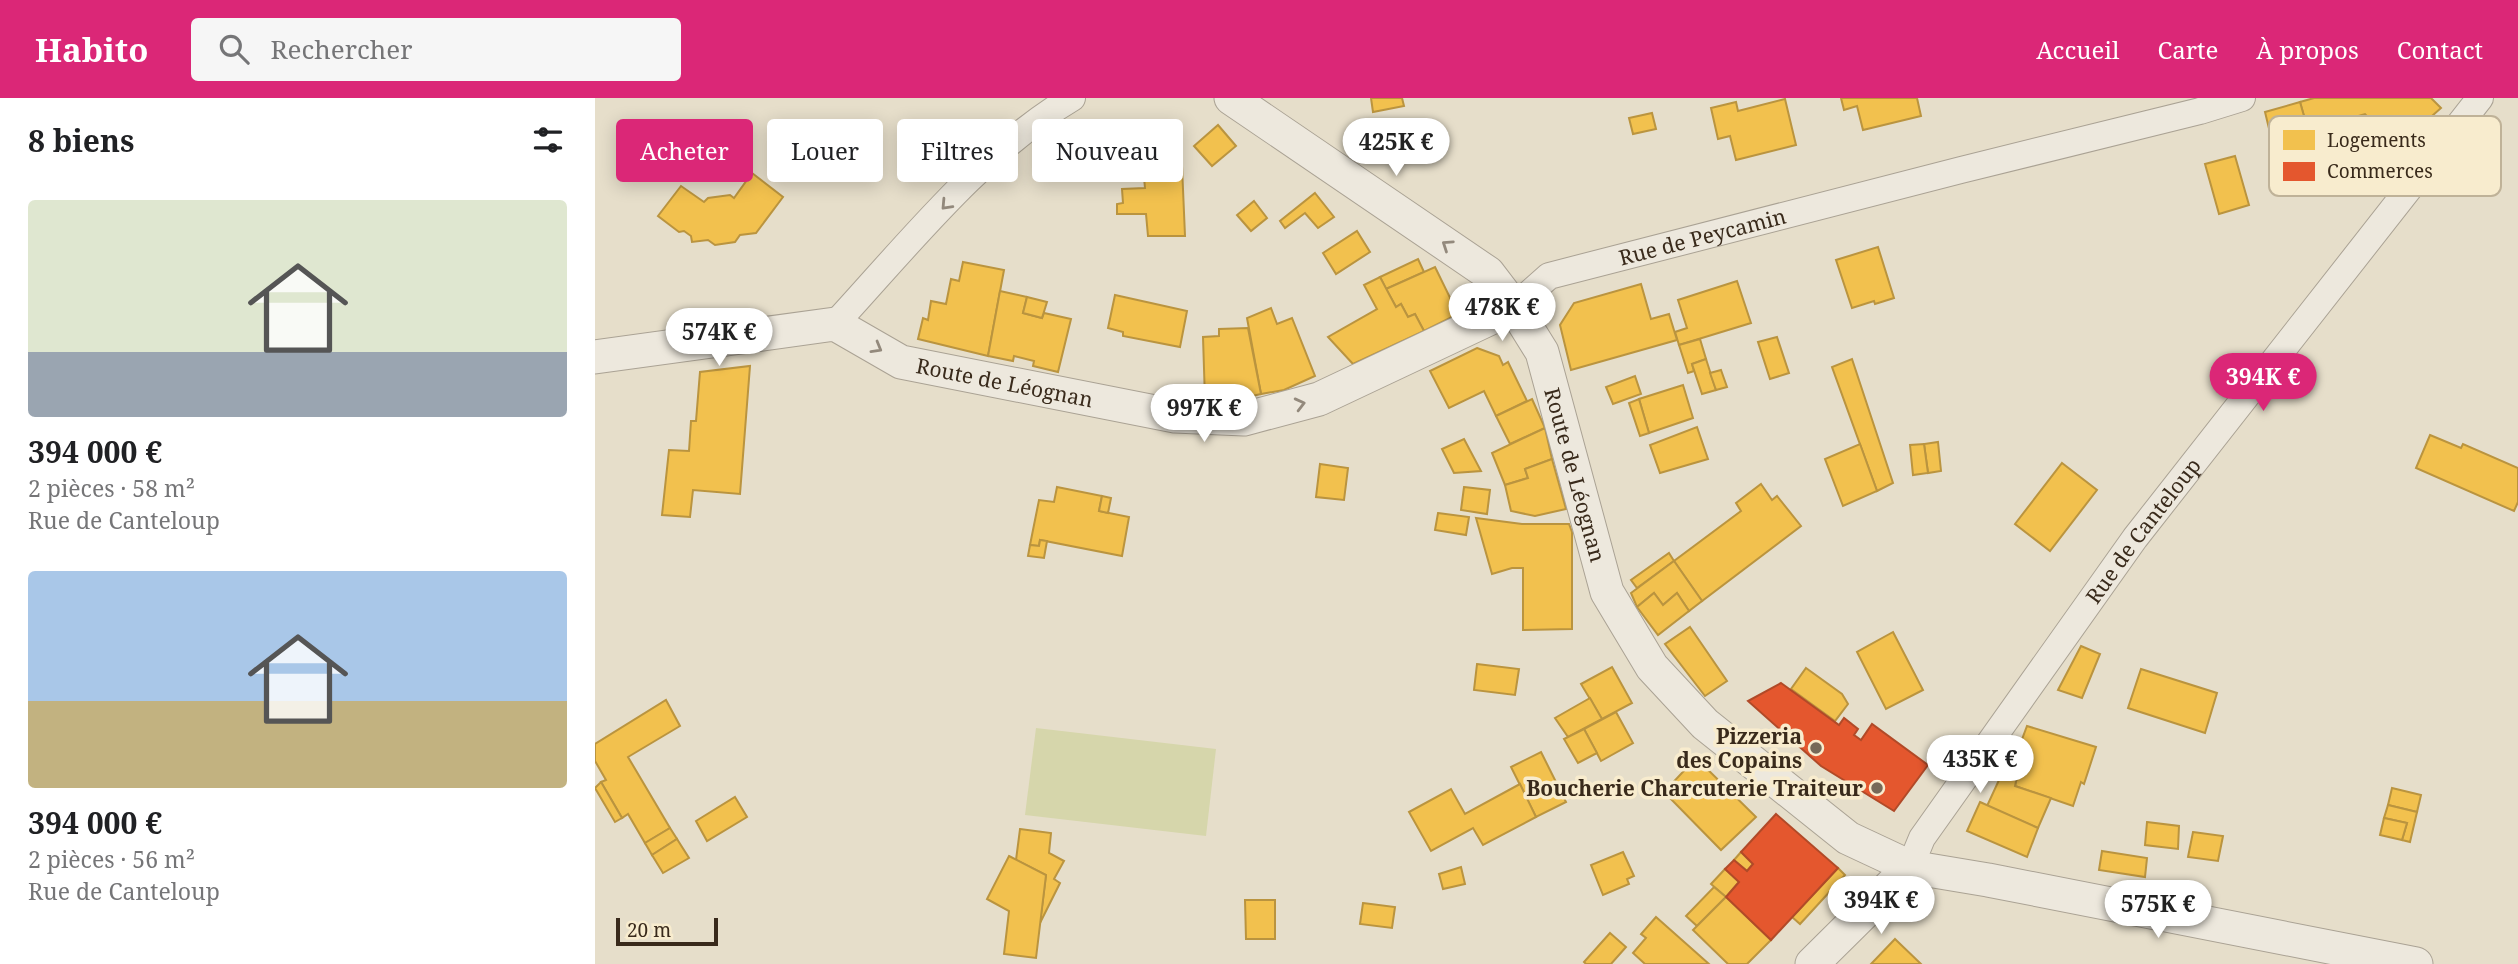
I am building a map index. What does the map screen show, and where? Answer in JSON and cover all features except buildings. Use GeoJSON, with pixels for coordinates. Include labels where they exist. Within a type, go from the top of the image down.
{"type":"FeatureCollection","features":[{"type":"Feature","properties":{"kind":"street"},"geometry":{"type":"LineString","coordinates":[[595,357],[835,324],[986,162],[1046,113],[1072,98]]}},
{"type":"Feature","properties":{"kind":"street"},"geometry":{"type":"LineString","coordinates":[[1231,98],[1488,273],[1514,307]]}},
{"type":"Feature","properties":{"kind":"street","name":"Rue de Peycamin"},"geometry":{"type":"LineString","coordinates":[[1514,307],[1549,276],[2200,111],[2242,98]]}},
{"type":"Feature","properties":{"kind":"street","name":"Rue de Canteloup"},"geometry":{"type":"LineString","coordinates":[[2466,116],[2480,98]]}},
{"type":"Feature","properties":{"kind":"street","name":"Rue de Canteloup"},"geometry":{"type":"LineString","coordinates":[[1812,964],[1910,867],[1921,838],[2135,538],[2403,196]]}},
{"type":"Feature","properties":{"kind":"street","name":"Route de Léognan"},"geometry":{"type":"LineString","coordinates":[[835,324],[901,362],[1175,416],[1244,419],[1319,399],[1514,307],[1542,352],[1608,592],[1652,667],[1706,724],[1848,838],[1910,867],[2416,964]]}},
{"type":"Feature","properties":{"kind":"green space"},"geometry":{"type":"Polygon","coordinates":[[[1036,728],[1216,749],[1206,836],[1025,815],[1036,728]]]}},
{"type":"Feature","properties":{"kind":"place","name":"Pizzeria des Copains"},"geometry":{"type":"Point","coordinates":[1816,748]}},
{"type":"Feature","properties":{"kind":"place","name":"Boucherie Charcuterie Traiteur"},"geometry":{"type":"Point","coordinates":[1877,788]}}]}
